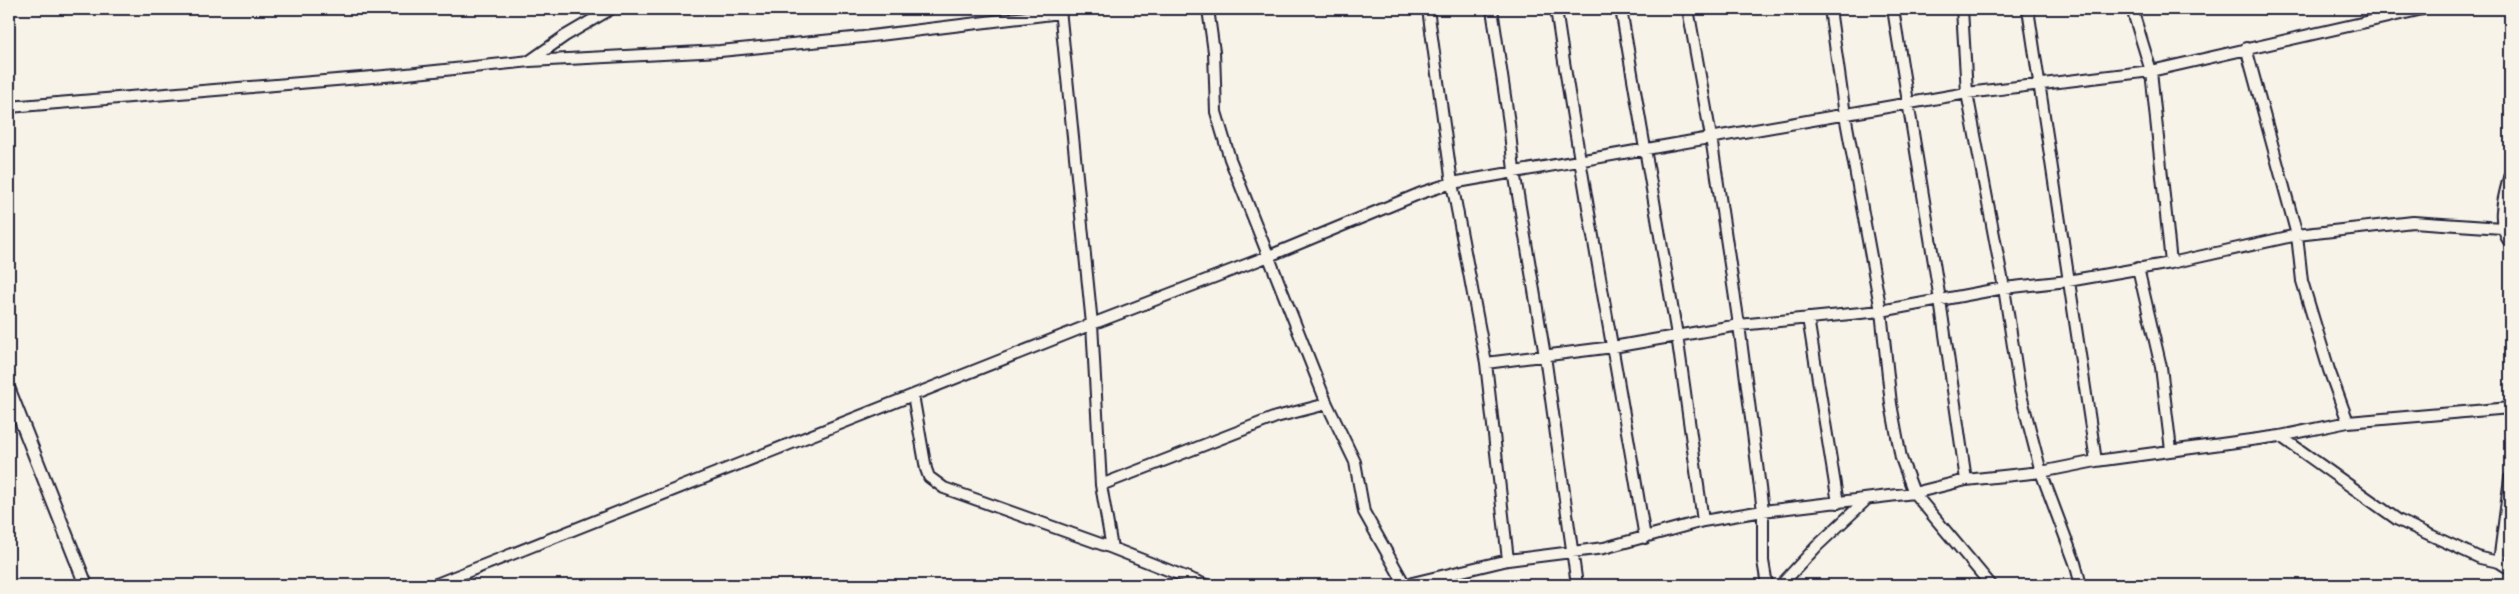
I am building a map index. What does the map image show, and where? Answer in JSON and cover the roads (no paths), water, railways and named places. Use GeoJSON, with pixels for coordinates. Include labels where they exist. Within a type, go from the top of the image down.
{"type":"FeatureCollection","features":[{"type":"Feature","properties":{"kind":"main road"},"geometry":{"type":"LineString","coordinates":[[9,390],[86,585]]}},
{"type":"Feature","properties":{"kind":"street"},"geometry":{"type":"LineString","coordinates":[[530,61],[565,36],[611,9]]}},
{"type":"Feature","properties":{"kind":"street"},"geometry":{"type":"LineString","coordinates":[[1208,9],[1214,52],[1216,112],[1242,192],[1328,404],[1355,462],[1364,512],[1405,585],[1508,560],[1604,548],[1703,521],[1763,511],[1914,493],[1966,480],[2042,472],[2096,461],[2280,436],[2348,422],[2510,408]]}},
{"type":"Feature","properties":{"kind":"street"},"geometry":{"type":"LineString","coordinates":[[1428,9],[1452,184],[1486,362],[1508,560]]}},
{"type":"Feature","properties":{"kind":"street"},"geometry":{"type":"LineString","coordinates":[[1492,9],[1510,123],[1514,171],[1545,356],[1577,585]]}},
{"type":"Feature","properties":{"kind":"street"},"geometry":{"type":"LineString","coordinates":[[1556,9],[1578,160],[1613,346],[1644,538]]}},
{"type":"Feature","properties":{"kind":"street"},"geometry":{"type":"LineString","coordinates":[[1621,9],[1677,335],[1703,521]]}},
{"type":"Feature","properties":{"kind":"street"},"geometry":{"type":"LineString","coordinates":[[1688,9],[1711,137],[1739,324],[1763,511],[1763,561],[1767,585]]}},
{"type":"Feature","properties":{"kind":"street"},"geometry":{"type":"LineString","coordinates":[[1830,9],[1845,115],[1881,311],[1891,404],[1899,449],[1914,493],[1991,585]]}},
{"type":"Feature","properties":{"kind":"street"},"geometry":{"type":"LineString","coordinates":[[1893,9],[1940,300],[1966,480]]}},
{"type":"Feature","properties":{"kind":"street"},"geometry":{"type":"LineString","coordinates":[[1962,9],[1967,93],[2004,288],[2020,391],[2042,472],[2075,563],[2081,585]]}},
{"type":"Feature","properties":{"kind":"street"},"geometry":{"type":"LineString","coordinates":[[2028,9],[2096,461]]}},
{"type":"Feature","properties":{"kind":"street"},"geometry":{"type":"LineString","coordinates":[[2132,9],[2151,71],[2171,263]]}},
{"type":"Feature","properties":{"kind":"street"},"geometry":{"type":"LineString","coordinates":[[434,585],[913,394],[1269,256],[1420,193],[1514,171],[1967,93],[2151,71],[2421,9]]}},
{"type":"Feature","properties":{"kind":"street"},"geometry":{"type":"LineString","coordinates":[[9,107],[397,75],[530,61],[720,50],[863,37],[1060,11],[1092,324],[1100,484],[1112,548]]}},
{"type":"Feature","properties":{"kind":"street"},"geometry":{"type":"LineString","coordinates":[[2246,48],[2297,235],[2302,280],[2326,362],[2348,422]]}},
{"type":"Feature","properties":{"kind":"street"},"geometry":{"type":"LineString","coordinates":[[2510,174],[2504,198],[2502,228],[2510,243]]}},
{"type":"Feature","properties":{"kind":"street"},"geometry":{"type":"LineString","coordinates":[[1486,362],[1613,346],[1739,324],[1881,311],[2004,288],[2068,281],[2171,263],[2297,235],[2413,222],[2502,228]]}},
{"type":"Feature","properties":{"kind":"street"},"geometry":{"type":"LineString","coordinates":[[2138,268],[2161,367],[2171,450]]}},
{"type":"Feature","properties":{"kind":"street"},"geometry":{"type":"LineString","coordinates":[[1808,318],[1838,503]]}},
{"type":"Feature","properties":{"kind":"street"},"geometry":{"type":"LineString","coordinates":[[913,394],[926,469],[935,482],[944,488],[1112,548],[1206,585]]}},
{"type":"Feature","properties":{"kind":"street"},"geometry":{"type":"LineString","coordinates":[[1100,484],[1276,417],[1328,404]]}},
{"type":"Feature","properties":{"kind":"street"},"geometry":{"type":"LineString","coordinates":[[2280,436],[2398,520],[2480,558],[2499,562],[2510,569]]}},
{"type":"Feature","properties":{"kind":"street"},"geometry":{"type":"LineString","coordinates":[[2499,562],[2510,478]]}},
{"type":"Feature","properties":{"kind":"street"},"geometry":{"type":"LineString","coordinates":[[1781,585],[1817,546],[1866,500]]}}]}
